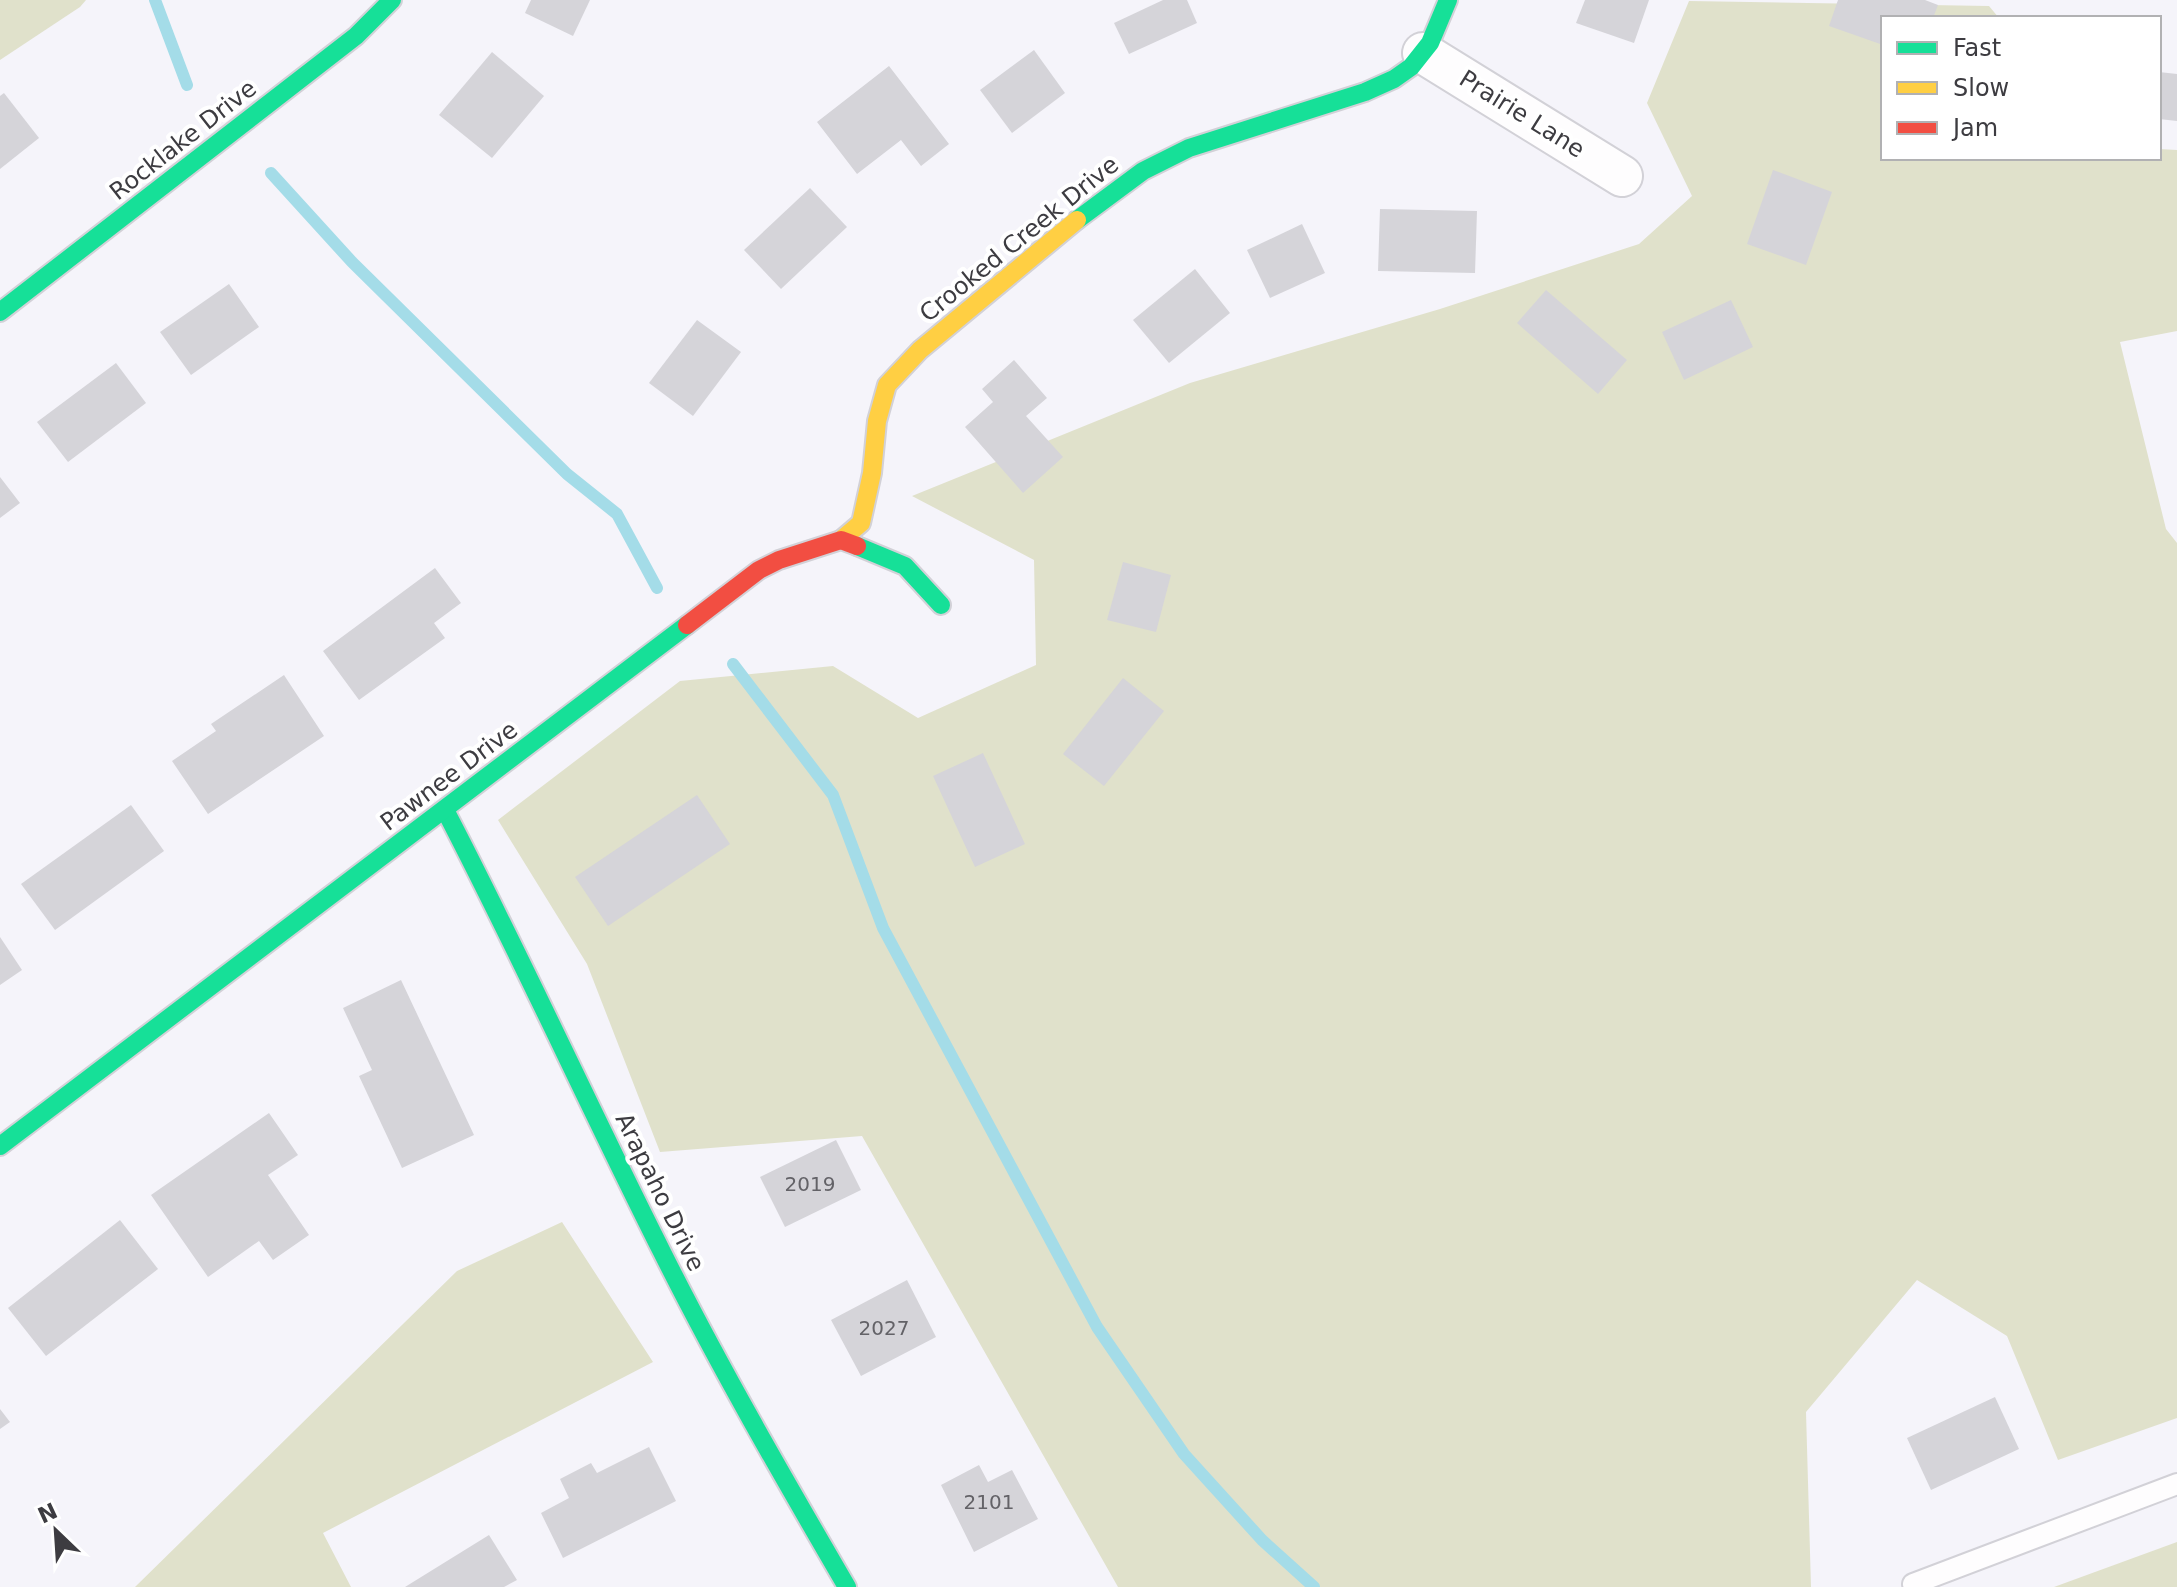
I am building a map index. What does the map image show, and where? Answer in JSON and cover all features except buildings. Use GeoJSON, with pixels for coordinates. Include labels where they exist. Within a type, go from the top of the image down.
{"type":"FeatureCollection","features":[{"type":"Feature","properties":{"kind":"street","name":"Rocklake Drive"},"geometry":{"type":"LineString","coordinates":[[0,312],[356,36],[392,0]]}},
{"type":"Feature","properties":{"kind":"street","name":"Crooked Creek Drive"},"geometry":{"type":"LineString","coordinates":[[841,540],[861,523],[872,473],[877,421],[887,385],[920,350],[1057,235],[1143,171],[1189,148],[1365,92],[1394,79],[1411,67],[1430,43],[1448,0]]}},
{"type":"Feature","properties":{"kind":"street","name":"Prairie Lane"},"geometry":{"type":"LineString","coordinates":[[1423,53],[1622,176]]}},
{"type":"Feature","properties":{"kind":"street"},"geometry":{"type":"LineString","coordinates":[[841,540],[905,566],[941,605]]}},
{"type":"Feature","properties":{"kind":"street","name":"Pawnee Drive"},"geometry":{"type":"LineString","coordinates":[[0,1146],[759,570],[779,560],[841,540]]}},
{"type":"Feature","properties":{"kind":"street","name":"Arapaho Drive"},"geometry":{"type":"LineString","coordinates":[[445,810],[662,1252],[838,1584]]}},
{"type":"Feature","properties":{"kind":"lane"},"geometry":{"type":"LineString","coordinates":[[1913,1584],[2177,1484]]}},
{"type":"Feature","properties":{"kind":"green space"},"geometry":{"type":"Polygon","coordinates":[[[0,0],[86,0],[0,60],[0,0]]]}},
{"type":"Feature","properties":{"kind":"green space"},"geometry":{"type":"Polygon","coordinates":[[[1689,1],[1989,6],[1997,16],[1881,16],[1881,160],[2161,160],[2161,149],[2177,150],[2177,331],[2120,342],[2166,529],[2177,543],[2177,1418],[2058,1460],[2007,1336],[1917,1280],[1806,1412],[1811,1587],[1118,1587],[862,1136],[660,1152],[587,964],[498,820],[680,681],[833,666],[918,718],[1036,665],[1034,560],[912,496],[1190,383],[1440,309],[1639,244],[1692,196],[1647,103],[1689,1]]]}},
{"type":"Feature","properties":{"kind":"green space"},"geometry":{"type":"Polygon","coordinates":[[[562,1222],[653,1362],[323,1533],[351,1587],[135,1587],[457,1271],[562,1222]]]}},
{"type":"Feature","properties":{"kind":"green space"},"geometry":{"type":"Polygon","coordinates":[[[2177,1542],[2177,1587],[2054,1587],[2177,1542]]]}},
{"type":"Feature","properties":{"kind":"waterway"},"geometry":{"type":"LineString","coordinates":[[155,0],[187,85]]}},
{"type":"Feature","properties":{"kind":"waterway"},"geometry":{"type":"LineString","coordinates":[[271,173],[352,262],[567,474],[617,514],[657,588]]}},
{"type":"Feature","properties":{"kind":"waterway"},"geometry":{"type":"LineString","coordinates":[[733,664],[833,795],[883,928],[1097,1327],[1184,1454],[1262,1540],[1314,1587]]}},
{"type":"Feature","properties":{"kind":"traffic: fast"},"geometry":{"type":"LineString","coordinates":[[0,312],[356,36],[392,0]]}},
{"type":"Feature","properties":{"kind":"traffic: fast"},"geometry":{"type":"LineString","coordinates":[[1077,220],[1143,171],[1189,148],[1365,92],[1394,79],[1411,67],[1430,43],[1448,0]]}},
{"type":"Feature","properties":{"kind":"traffic: fast"},"geometry":{"type":"LineString","coordinates":[[857,546],[905,566],[941,605]]}},
{"type":"Feature","properties":{"kind":"traffic: fast"},"geometry":{"type":"LineString","coordinates":[[0,1146],[687,625]]}},
{"type":"Feature","properties":{"kind":"traffic: fast"},"geometry":{"type":"LineString","coordinates":[[445,810],[684,1295],[847,1587]]}},
{"type":"Feature","properties":{"kind":"traffic: slow"},"geometry":{"type":"LineString","coordinates":[[841,540],[861,523],[872,473],[877,421],[887,385],[920,350],[1077,220]]}},
{"type":"Feature","properties":{"kind":"traffic: jam"},"geometry":{"type":"LineString","coordinates":[[687,625],[759,570],[779,560],[841,540],[857,546]]}}]}
